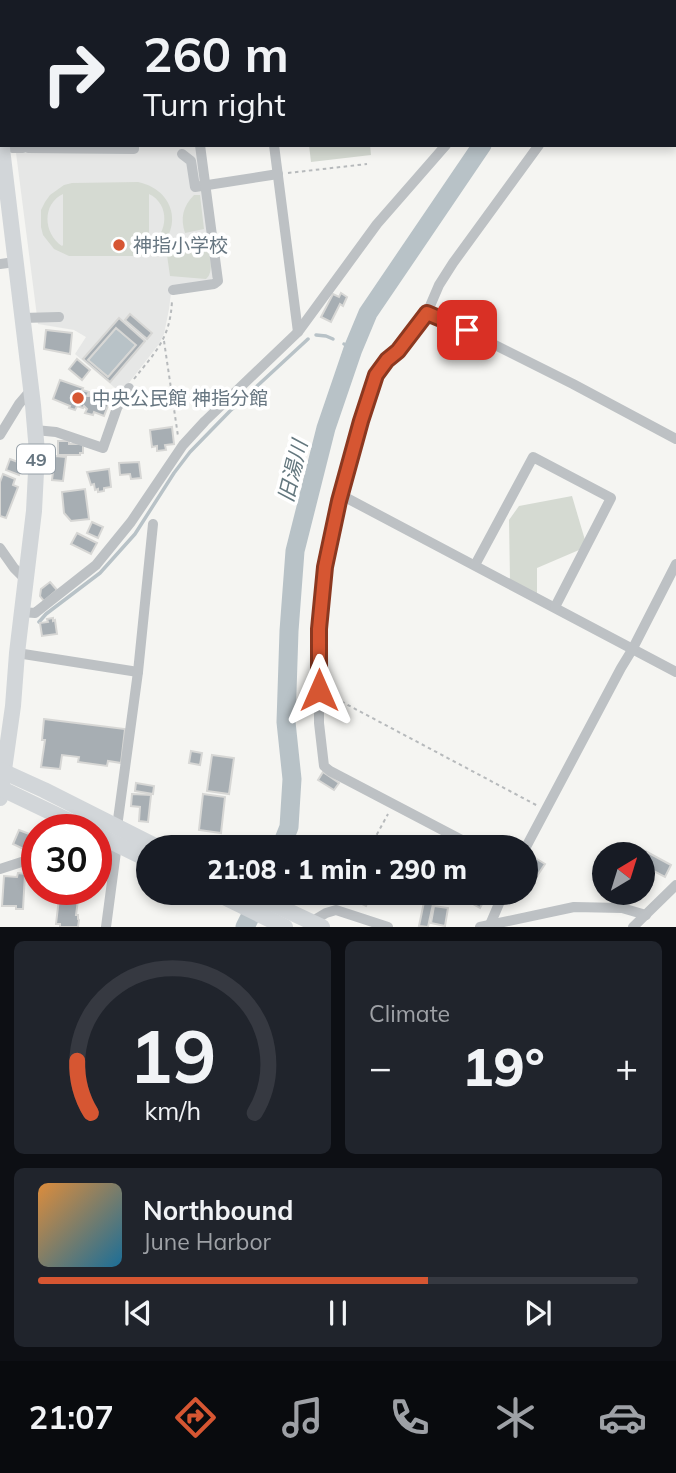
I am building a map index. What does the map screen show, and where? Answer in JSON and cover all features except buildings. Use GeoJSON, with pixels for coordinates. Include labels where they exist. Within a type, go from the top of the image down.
{"type":"FeatureCollection","features":[{"type":"Feature","properties":{"kind":"highway","name":"49"},"geometry":{"type":"LineString","coordinates":[[1,147],[8,263],[22,318],[37,452],[34,511],[13,706],[1,784]]}},
{"type":"Feature","properties":{"kind":"highway"},"geometry":{"type":"LineString","coordinates":[[1,784],[136,836]]}},
{"type":"Feature","properties":{"kind":"highway"},"geometry":{"type":"LineString","coordinates":[[1,784],[58,814]]}},
{"type":"Feature","properties":{"kind":"highway"},"geometry":{"type":"LineString","coordinates":[[112,842],[136,854]]}},
{"type":"Feature","properties":{"kind":"highway"},"geometry":{"type":"LineString","coordinates":[[244,905],[287,922],[316,924]]}},
{"type":"Feature","properties":{"kind":"highway"},"geometry":{"type":"LineString","coordinates":[[265,905],[287,922]]}},
{"type":"Feature","properties":{"kind":"street"},"geometry":{"type":"LineString","coordinates":[[21,148],[134,147]]}},
{"type":"Feature","properties":{"kind":"street"},"geometry":{"type":"LineString","coordinates":[[173,289],[214,284],[218,281],[203,185],[201,147]]}},
{"type":"Feature","properties":{"kind":"street"},"geometry":{"type":"LineString","coordinates":[[274,147],[298,332]]}},
{"type":"Feature","properties":{"kind":"street"},"geometry":{"type":"LineString","coordinates":[[22,612],[35,612],[96,565],[131,522],[183,446],[205,421],[298,332],[377,224],[444,147]]}},
{"type":"Feature","properties":{"kind":"street"},"geometry":{"type":"LineString","coordinates":[[452,835],[324,766],[319,723],[319,629],[325,567],[341,495],[376,375],[427,313],[439,285],[453,263],[538,147]]}},
{"type":"Feature","properties":{"kind":"street"},"geometry":{"type":"LineString","coordinates":[[182,154],[191,161],[195,187],[278,174]]}},
{"type":"Feature","properties":{"kind":"street"},"geometry":{"type":"LineString","coordinates":[[427,313],[573,384],[676,439]]}},
{"type":"Feature","properties":{"kind":"street"},"geometry":{"type":"LineString","coordinates":[[22,318],[59,317]]}},
{"type":"Feature","properties":{"kind":"street"},"geometry":{"type":"LineString","coordinates":[[35,430],[56,432],[103,448],[117,408],[129,388]]}},
{"type":"Feature","properties":{"kind":"street"},"geometry":{"type":"LineString","coordinates":[[0,435],[31,390]]}},
{"type":"Feature","properties":{"kind":"street"},"geometry":{"type":"LineString","coordinates":[[475,565],[533,457],[567,474],[611,498],[555,607]]}},
{"type":"Feature","properties":{"kind":"street"},"geometry":{"type":"LineString","coordinates":[[341,495],[676,672]]}},
{"type":"Feature","properties":{"kind":"street"},"geometry":{"type":"LineString","coordinates":[[117,827],[138,672],[153,524]]}},
{"type":"Feature","properties":{"kind":"street"},"geometry":{"type":"LineString","coordinates":[[0,548],[25,579]]}},
{"type":"Feature","properties":{"kind":"street"},"geometry":{"type":"LineString","coordinates":[[532,835],[676,564]]}},
{"type":"Feature","properties":{"kind":"street"},"geometry":{"type":"LineString","coordinates":[[17,653],[138,672]]}},
{"type":"Feature","properties":{"kind":"street"},"geometry":{"type":"LineString","coordinates":[[0,869],[21,862]]}},
{"type":"Feature","properties":{"kind":"street"},"geometry":{"type":"LineString","coordinates":[[633,927],[676,886]]}},
{"type":"Feature","properties":{"kind":"street"},"geometry":{"type":"LineString","coordinates":[[105,905],[106,927]]}},
{"type":"Feature","properties":{"kind":"street"},"geometry":{"type":"LineString","coordinates":[[486,926],[497,905]]}},
{"type":"Feature","properties":{"kind":"street"},"geometry":{"type":"LineString","coordinates":[[486,926],[574,907],[621,908],[646,915]]}},
{"type":"Feature","properties":{"kind":"street"},"geometry":{"type":"LineString","coordinates":[[316,924],[326,913],[336,910],[388,927]]}},
{"type":"Feature","properties":{"kind":"path"},"geometry":{"type":"LineString","coordinates":[[278,174],[366,163]]}},
{"type":"Feature","properties":{"kind":"path"},"geometry":{"type":"LineString","coordinates":[[173,289],[172,309],[164,340],[176,429],[183,446]]}},
{"type":"Feature","properties":{"kind":"path"},"geometry":{"type":"LineString","coordinates":[[129,388],[164,340]]}},
{"type":"Feature","properties":{"kind":"path"},"geometry":{"type":"LineString","coordinates":[[319,690],[545,810]]}},
{"type":"Feature","properties":{"kind":"path"},"geometry":{"type":"LineString","coordinates":[[377,835],[394,804]]}},
{"type":"Feature","properties":{"kind":"shaded area","name":"神指小学校"},"geometry":{"type":"Polygon","coordinates":[[[15,147],[197,147],[214,276],[210,281],[171,293],[164,334],[159,344],[121,393],[75,354],[86,337],[74,330],[38,324],[15,147]]]}},
{"type":"Feature","properties":{"kind":"shaded area"},"geometry":{"type":"Polygon","coordinates":[[[309,147],[370,147],[371,155],[311,162],[309,147]]]}},
{"type":"Feature","properties":{"kind":"shaded area"},"geometry":{"type":"Polygon","coordinates":[[[138,182],[152,187],[163,195],[169,205],[172,217],[166,239],[157,249],[144,256],[69,256],[54,249],[43,235],[41,210],[50,195],[72,183],[138,182]],[[63,194],[48,211],[51,234],[62,246],[63,245],[63,194]],[[149,194],[149,246],[160,234],[164,211],[149,194]]]}},
{"type":"Feature","properties":{"kind":"shaded area"},"geometry":{"type":"Polygon","coordinates":[[[194,195],[200,195],[204,229],[185,233],[184,212],[194,195]]]}},
{"type":"Feature","properties":{"kind":"shaded area"},"geometry":{"type":"Polygon","coordinates":[[[198,244],[208,248],[211,269],[206,279],[170,276],[167,255],[198,244]]]}},
{"type":"Feature","properties":{"kind":"shaded area"},"geometry":{"type":"Polygon","coordinates":[[[116,329],[135,345],[108,376],[89,360],[116,329]]]}},
{"type":"Feature","properties":{"kind":"shaded area"},"geometry":{"type":"Polygon","coordinates":[[[572,496],[585,540],[579,550],[537,568],[537,595],[510,580],[509,520],[519,506],[572,496]]]}},
{"type":"Feature","properties":{"kind":"waterway","name":"旧湯川"},"geometry":{"type":"LineString","coordinates":[[286,835],[289,827],[292,779],[286,722],[295,551],[326,428],[368,313],[481,147]]}},
{"type":"Feature","properties":{"kind":"waterway"},"geometry":{"type":"LineString","coordinates":[[316,335],[333,339]]}},
{"type":"Feature","properties":{"kind":"waterway"},"geometry":{"type":"LineString","coordinates":[[39,622],[100,573],[135,534],[190,452],[308,339]]}},
{"type":"Feature","properties":{"kind":"waterway"},"geometry":{"type":"LineString","coordinates":[[344,344],[353,348]]}},
{"type":"Feature","properties":{"kind":"waterway","name":"旧湯川"},"geometry":{"type":"LineString","coordinates":[[245,927],[256,905]]}},
{"type":"Feature","properties":{"kind":"place","name":"神指小学校"},"geometry":{"type":"Point","coordinates":[119,245]}},
{"type":"Feature","properties":{"kind":"place","name":"中央公民館 神指分館"},"geometry":{"type":"Point","coordinates":[78,398]}},
{"type":"Feature","properties":{"kind":"route"},"geometry":{"type":"LineString","coordinates":[[319,690],[319,629],[325,567],[339,501],[376,375],[427,313],[467,330]]}}]}
